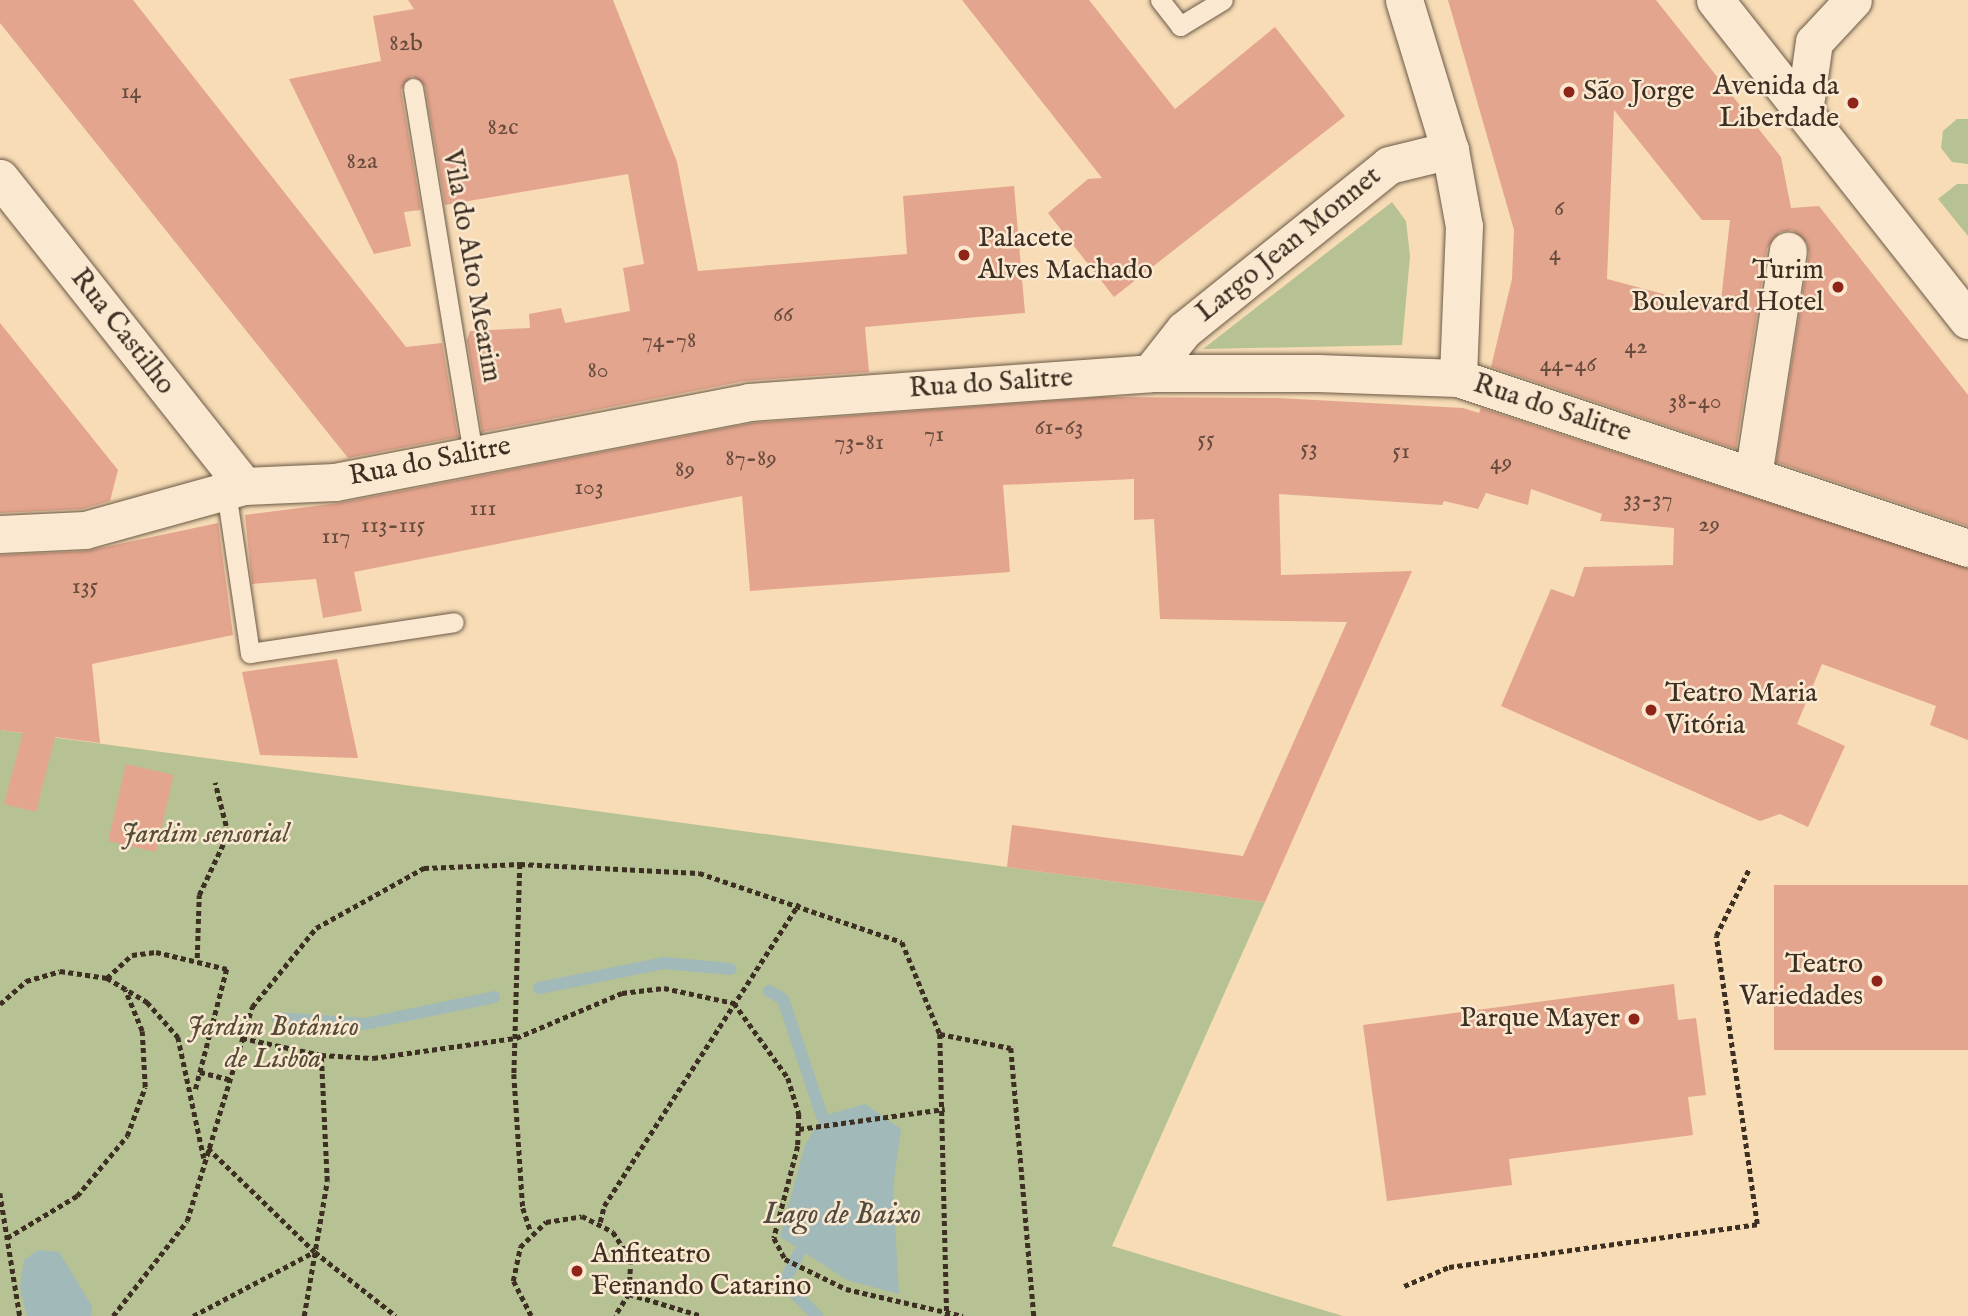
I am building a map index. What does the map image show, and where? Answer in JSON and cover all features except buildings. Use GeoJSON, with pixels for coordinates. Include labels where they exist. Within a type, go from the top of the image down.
{"type":"FeatureCollection","features":[{"type":"Feature","properties":{"kind":"street"},"geometry":{"type":"LineString","coordinates":[[1405,0],[1450,150],[1464,226],[1458,378]]}},
{"type":"Feature","properties":{"kind":"street"},"geometry":{"type":"LineString","coordinates":[[1715,0],[1968,320]]}},
{"type":"Feature","properties":{"kind":"street"},"geometry":{"type":"LineString","coordinates":[[1804,112],[1814,42],[1853,0]]}},
{"type":"Feature","properties":{"kind":"street","name":"Largo Jean Monnet"},"geometry":{"type":"LineString","coordinates":[[1150,373],[1184,330],[1389,165],[1450,150]]}},
{"type":"Feature","properties":{"kind":"street","name":"Rua Castilho"},"geometry":{"type":"LineString","coordinates":[[0,178],[235,489]]}},
{"type":"Feature","properties":{"kind":"street"},"geometry":{"type":"LineString","coordinates":[[1753,476],[1788,251]]}},
{"type":"Feature","properties":{"kind":"street","name":"Rua do Salitre"},"geometry":{"type":"LineString","coordinates":[[0,534],[85,530],[235,489],[335,482],[473,453],[749,402],[1150,373],[1458,378],[1968,548]]}},
{"type":"Feature","properties":{"kind":"lane"},"geometry":{"type":"LineString","coordinates":[[1160,0],[1180,26],[1223,0]]}},
{"type":"Feature","properties":{"kind":"lane","name":"Vila do Alto Mearim"},"geometry":{"type":"LineString","coordinates":[[413,89],[473,453]]}},
{"type":"Feature","properties":{"kind":"lane"},"geometry":{"type":"LineString","coordinates":[[235,489],[250,653],[454,622]]}},
{"type":"Feature","properties":{"kind":"path"},"geometry":{"type":"LineString","coordinates":[[197,958],[198,895],[228,834],[215,783]]}},
{"type":"Feature","properties":{"kind":"path"},"geometry":{"type":"LineString","coordinates":[[520,864],[516,1038],[523,1208],[531,1232]]}},
{"type":"Feature","properties":{"kind":"path"},"geometry":{"type":"LineString","coordinates":[[113,1316],[187,1221],[252,1007],[316,928],[424,868],[520,864],[699,873],[799,903],[902,942],[940,1034],[945,1109],[947,1315]]}},
{"type":"Feature","properties":{"kind":"path"},"geometry":{"type":"LineString","coordinates":[[1404,1286],[1449,1268],[1757,1224],[1716,936],[1749,869]]}},
{"type":"Feature","properties":{"kind":"path"},"geometry":{"type":"LineString","coordinates":[[600,1222],[734,1003],[799,903]]}},
{"type":"Feature","properties":{"kind":"path"},"geometry":{"type":"LineString","coordinates":[[107,978],[132,955],[156,952],[197,958],[227,969],[195,1095]]}},
{"type":"Feature","properties":{"kind":"path"},"geometry":{"type":"LineString","coordinates":[[0,1004],[26,981],[60,971],[107,978],[147,1002],[178,1037],[195,1095],[205,1160]]}},
{"type":"Feature","properties":{"kind":"path"},"geometry":{"type":"LineString","coordinates":[[7,1238],[77,1196],[127,1136],[145,1087],[142,1031],[125,989]]}},
{"type":"Feature","properties":{"kind":"path"},"geometry":{"type":"LineString","coordinates":[[242,1038],[321,1055],[373,1058],[516,1038],[622,993],[675,989],[734,1003],[788,1078],[799,1129],[774,1238],[785,1259],[846,1289],[947,1315],[963,1316]]}},
{"type":"Feature","properties":{"kind":"path"},"geometry":{"type":"LineString","coordinates":[[940,1034],[1011,1048],[1034,1316]]}},
{"type":"Feature","properties":{"kind":"path"},"geometry":{"type":"LineString","coordinates":[[304,1316],[327,1181],[321,1055]]}},
{"type":"Feature","properties":{"kind":"path"},"geometry":{"type":"LineString","coordinates":[[200,1072],[229,1079]]}},
{"type":"Feature","properties":{"kind":"path"},"geometry":{"type":"LineString","coordinates":[[799,1129],[890,1114],[945,1109]]}},
{"type":"Feature","properties":{"kind":"path"},"geometry":{"type":"LineString","coordinates":[[208,1148],[315,1252],[396,1316]]}},
{"type":"Feature","properties":{"kind":"path"},"geometry":{"type":"LineString","coordinates":[[0,1193],[20,1316]]}},
{"type":"Feature","properties":{"kind":"path"},"geometry":{"type":"LineString","coordinates":[[528,1315],[513,1281],[520,1247],[531,1232],[563,1216],[600,1222],[624,1244],[631,1260],[629,1294],[615,1316]]}},
{"type":"Feature","properties":{"kind":"path"},"geometry":{"type":"LineString","coordinates":[[194,1316],[315,1252]]}},
{"type":"Feature","properties":{"kind":"path"},"geometry":{"type":"LineString","coordinates":[[629,1294],[702,1316]]}},
{"type":"Feature","properties":{"kind":"path"},"geometry":{"type":"LineString","coordinates":[[206,1316],[208,1307]]}},
{"type":"Feature","properties":{"kind":"green space"},"geometry":{"type":"Polygon","coordinates":[[[1957,119],[1968,119],[1968,164],[1952,162],[1941,148],[1943,131],[1957,119]]]}},
{"type":"Feature","properties":{"kind":"green space"},"geometry":{"type":"Polygon","coordinates":[[[1957,184],[1968,184],[1968,236],[1938,199],[1957,184]]]}},
{"type":"Feature","properties":{"kind":"green space"},"geometry":{"type":"Polygon","coordinates":[[[1392,202],[1406,221],[1410,256],[1402,345],[1203,349],[1392,202]]]}},
{"type":"Feature","properties":{"kind":"green space","name":"Jardim Botânico de Lisboa"},"geometry":{"type":"Polygon","coordinates":[[[0,730],[1265,902],[1112,1246],[1343,1316],[0,1316],[0,730]]]}},
{"type":"Feature","properties":{"kind":"water","name":"Lago de Baixo"},"geometry":{"type":"Polygon","coordinates":[[[865,1104],[901,1129],[893,1187],[899,1294],[847,1280],[780,1237],[805,1145],[822,1116],[865,1104]]]}},
{"type":"Feature","properties":{"kind":"water"},"geometry":{"type":"Polygon","coordinates":[[[38,1250],[59,1252],[92,1306],[91,1316],[27,1316],[20,1287],[24,1260],[38,1250]]]}},
{"type":"Feature","properties":{"kind":"waterway"},"geometry":{"type":"LineString","coordinates":[[539,988],[664,963],[731,969]]}},
{"type":"Feature","properties":{"kind":"waterway"},"geometry":{"type":"LineString","coordinates":[[769,991],[783,999],[822,1116]]}},
{"type":"Feature","properties":{"kind":"waterway"},"geometry":{"type":"LineString","coordinates":[[277,1018],[365,1024],[494,997]]}},
{"type":"Feature","properties":{"kind":"waterway"},"geometry":{"type":"LineString","coordinates":[[799,1253],[784,1283],[817,1316]]}},
{"type":"Feature","properties":{"kind":"place","name":"São Jorge"},"geometry":{"type":"Point","coordinates":[1569,92]}},
{"type":"Feature","properties":{"kind":"place","name":"Avenida da Liberdade"},"geometry":{"type":"Point","coordinates":[1853,103]}},
{"type":"Feature","properties":{"kind":"place","name":"Palacete Alves Machado"},"geometry":{"type":"Point","coordinates":[964,255]}},
{"type":"Feature","properties":{"kind":"place","name":"Turim Boulevard Hotel"},"geometry":{"type":"Point","coordinates":[1838,287]}},
{"type":"Feature","properties":{"kind":"place","name":"Teatro Maria Vitória"},"geometry":{"type":"Point","coordinates":[1651,710]}},
{"type":"Feature","properties":{"kind":"place","name":"Teatro Variedades"},"geometry":{"type":"Point","coordinates":[1877,981]}},
{"type":"Feature","properties":{"kind":"place","name":"Parque Mayer"},"geometry":{"type":"Point","coordinates":[1634,1019]}},
{"type":"Feature","properties":{"kind":"place","name":"Anfiteatro Fernando Catarino"},"geometry":{"type":"Point","coordinates":[577,1271]}},
{"type":"Feature","properties":{"kind":"park label","name":"Jardim sensorial"},"geometry":{"type":"Point","coordinates":[205,835]}}]}
